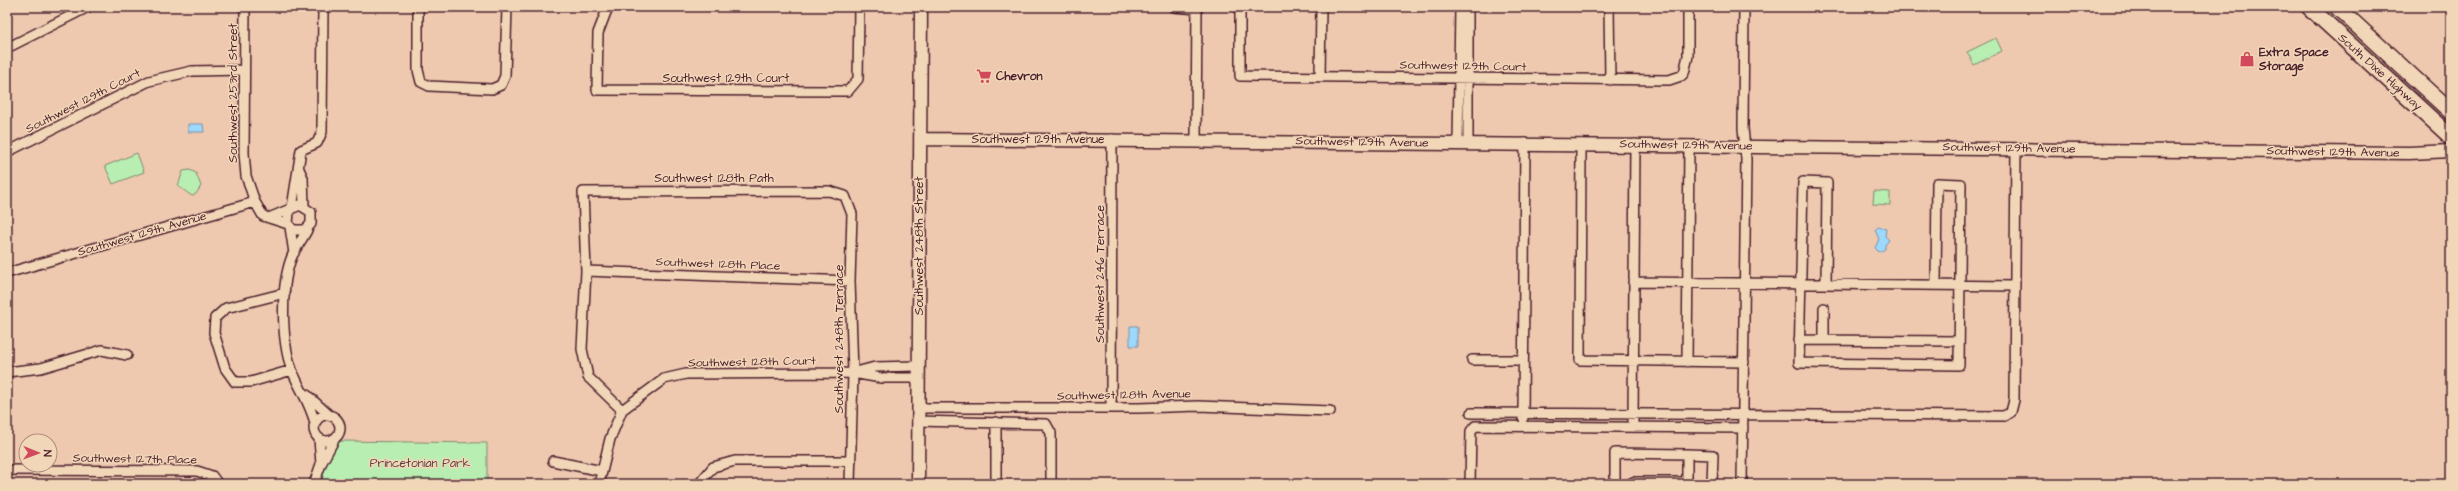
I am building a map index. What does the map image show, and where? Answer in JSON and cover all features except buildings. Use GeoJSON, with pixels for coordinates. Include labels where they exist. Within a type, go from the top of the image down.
{"type":"FeatureCollection","features":[{"type":"Feature","properties":{"kind":"highway","name":"South Dixie Highway"},"geometry":{"type":"LineString","coordinates":[[2309,7],[2451,137]]}},
{"type":"Feature","properties":{"kind":"highway","name":"South Dixie Highway"},"geometry":{"type":"LineString","coordinates":[[2337,7],[2451,112]]}},
{"type":"Feature","properties":{"kind":"street"},"geometry":{"type":"LineString","coordinates":[[7,48],[88,7]]}},
{"type":"Feature","properties":{"kind":"street","name":"Southwest 253rd Street"},"geometry":{"type":"LineString","coordinates":[[245,7],[245,167],[255,202]]}},
{"type":"Feature","properties":{"kind":"street"},"geometry":{"type":"LineString","coordinates":[[294,253],[289,225],[290,210],[299,169],[301,150],[317,143],[322,132],[323,7]]}},
{"type":"Feature","properties":{"kind":"street"},"geometry":{"type":"LineString","coordinates":[[418,7],[418,70],[421,82],[429,86],[492,89],[501,85],[506,76],[507,7]]}},
{"type":"Feature","properties":{"kind":"street","name":"Southwest 129th Court"},"geometry":{"type":"LineString","coordinates":[[608,7],[598,33],[597,90],[848,91],[853,87],[858,79],[858,7]]}},
{"type":"Feature","properties":{"kind":"street","name":"Southwest 248th Street"},"geometry":{"type":"LineString","coordinates":[[918,484],[917,421],[921,7]]}},
{"type":"Feature","properties":{"kind":"street"},"geometry":{"type":"LineString","coordinates":[[1174,7],[1197,8],[1196,140]]}},
{"type":"Feature","properties":{"kind":"street","name":"Southwest 129th Court"},"geometry":{"type":"LineString","coordinates":[[1240,7],[1240,76],[1610,80],[1669,80],[1681,76],[1684,73],[1688,56],[1688,7]]}},
{"type":"Feature","properties":{"kind":"street"},"geometry":{"type":"LineString","coordinates":[[1320,77],[1321,7]]}},
{"type":"Feature","properties":{"kind":"street"},"geometry":{"type":"LineString","coordinates":[[1460,7],[1463,78],[1463,143]]}},
{"type":"Feature","properties":{"kind":"street"},"geometry":{"type":"LineString","coordinates":[[1463,78],[1468,7]]}},
{"type":"Feature","properties":{"kind":"street"},"geometry":{"type":"LineString","coordinates":[[1609,7],[1610,80]]}},
{"type":"Feature","properties":{"kind":"street"},"geometry":{"type":"LineString","coordinates":[[1742,484],[1745,283],[1744,7]]}},
{"type":"Feature","properties":{"kind":"street","name":"Southwest 129th Court"},"geometry":{"type":"LineString","coordinates":[[7,152],[149,81],[192,71],[244,70]]}},
{"type":"Feature","properties":{"kind":"street","name":"Southwest 129th Avenue"},"geometry":{"type":"LineString","coordinates":[[920,138],[1635,144],[2409,153],[2451,151]]}},
{"type":"Feature","properties":{"kind":"street","name":"Southwest 246 Terrace"},"geometry":{"type":"LineString","coordinates":[[1111,408],[1112,139]]}},
{"type":"Feature","properties":{"kind":"street"},"geometry":{"type":"LineString","coordinates":[[1522,426],[1525,143]]}},
{"type":"Feature","properties":{"kind":"street"},"geometry":{"type":"LineString","coordinates":[[1582,144],[1580,360],[1744,362]]}},
{"type":"Feature","properties":{"kind":"street"},"geometry":{"type":"LineString","coordinates":[[1633,428],[1635,144]]}},
{"type":"Feature","properties":{"kind":"street"},"geometry":{"type":"LineString","coordinates":[[1687,362],[1689,145]]}},
{"type":"Feature","properties":{"kind":"street"},"geometry":{"type":"LineString","coordinates":[[1472,413],[2004,416],[2011,412],[2014,400],[2016,148]]}},
{"type":"Feature","properties":{"kind":"street"},"geometry":{"type":"LineString","coordinates":[[299,169],[303,178],[304,206],[312,216],[308,228],[294,253],[285,293],[285,341],[292,370],[305,394],[315,423],[314,432],[319,439],[321,464]]}},
{"type":"Feature","properties":{"kind":"street"},"geometry":{"type":"LineString","coordinates":[[1826,284],[1827,183],[1803,182],[1799,363],[1959,365],[1961,184],[1937,184],[1936,285]]}},
{"type":"Feature","properties":{"kind":"street","name":"Southwest 128th Path"},"geometry":{"type":"LineString","coordinates":[[586,271],[583,192],[829,190],[844,196]]}},
{"type":"Feature","properties":{"kind":"street","name":"Southwest 248th Terrace"},"geometry":{"type":"LineString","coordinates":[[844,196],[852,214],[850,281],[853,373],[850,484]]}},
{"type":"Feature","properties":{"kind":"street"},"geometry":{"type":"LineString","coordinates":[[255,202],[260,213],[269,218],[289,225],[297,231],[308,228]]}},
{"type":"Feature","properties":{"kind":"street","name":"Southwest 129th Avenue"},"geometry":{"type":"LineString","coordinates":[[7,273],[255,202]]}},
{"type":"Feature","properties":{"kind":"street"},"geometry":{"type":"LineString","coordinates":[[269,218],[304,206]]}},
{"type":"Feature","properties":{"kind":"street"},"geometry":{"type":"LineString","coordinates":[[586,271],[582,349],[588,377],[622,410],[610,439],[599,484]]}},
{"type":"Feature","properties":{"kind":"street","name":"Southwest 128th Place"},"geometry":{"type":"LineString","coordinates":[[586,271],[850,281]]}},
{"type":"Feature","properties":{"kind":"street"},"geometry":{"type":"LineString","coordinates":[[1633,282],[2015,286]]}},
{"type":"Feature","properties":{"kind":"street"},"geometry":{"type":"LineString","coordinates":[[285,293],[226,308],[215,318],[216,340],[225,368],[232,380],[240,383],[251,382],[292,370]]}},
{"type":"Feature","properties":{"kind":"street"},"geometry":{"type":"LineString","coordinates":[[1824,308],[1824,340]]}},
{"type":"Feature","properties":{"kind":"street"},"geometry":{"type":"LineString","coordinates":[[1799,340],[1959,341]]}},
{"type":"Feature","properties":{"kind":"street"},"geometry":{"type":"LineString","coordinates":[[7,372],[41,368],[102,350],[127,355]]}},
{"type":"Feature","properties":{"kind":"street"},"geometry":{"type":"LineString","coordinates":[[1472,360],[1523,360]]}},
{"type":"Feature","properties":{"kind":"street","name":"Southwest 128th Court"},"geometry":{"type":"LineString","coordinates":[[622,410],[664,379],[686,374],[853,373],[881,378],[918,372]]}},
{"type":"Feature","properties":{"kind":"street"},"geometry":{"type":"LineString","coordinates":[[305,394],[328,414],[336,418],[340,424],[340,432],[335,438],[321,464],[314,484]]}},
{"type":"Feature","properties":{"kind":"street","name":"Southwest 128th Avenue"},"geometry":{"type":"LineString","coordinates":[[918,408],[1111,408],[1198,406],[1330,411]]}},
{"type":"Feature","properties":{"kind":"street"},"geometry":{"type":"LineString","coordinates":[[315,423],[320,416],[328,414]]}},
{"type":"Feature","properties":{"kind":"street"},"geometry":{"type":"LineString","coordinates":[[917,421],[1038,422],[1049,426],[1051,433],[1051,484]]}},
{"type":"Feature","properties":{"kind":"street"},"geometry":{"type":"LineString","coordinates":[[996,422],[996,484]]}},
{"type":"Feature","properties":{"kind":"street"},"geometry":{"type":"LineString","coordinates":[[1470,484],[1471,431],[1475,426],[1743,428]]}},
{"type":"Feature","properties":{"kind":"street"},"geometry":{"type":"LineString","coordinates":[[319,439],[327,441],[335,438]]}},
{"type":"Feature","properties":{"kind":"street"},"geometry":{"type":"LineString","coordinates":[[1615,484],[1615,454],[1713,455],[1712,484]]}},
{"type":"Feature","properties":{"kind":"street"},"geometry":{"type":"LineString","coordinates":[[1630,484],[1633,482],[1687,483],[1688,454]]}},
{"type":"Feature","properties":{"kind":"street"},"geometry":{"type":"LineString","coordinates":[[553,461],[602,471]]}},
{"type":"Feature","properties":{"kind":"street"},"geometry":{"type":"LineString","coordinates":[[699,484],[713,467],[735,461],[851,461]]}},
{"type":"Feature","properties":{"kind":"street","name":"Southwest 127th Place"},"geometry":{"type":"LineString","coordinates":[[7,470],[193,471],[206,473],[216,481]]}},
{"type":"Feature","properties":{"kind":"green space"},"geometry":{"type":"Polygon","coordinates":[[[1996,38],[2002,51],[1974,65],[1967,52],[1996,38]]]}},
{"type":"Feature","properties":{"kind":"green space"},"geometry":{"type":"Polygon","coordinates":[[[137,153],[144,172],[113,184],[105,166],[137,153]]]}},
{"type":"Feature","properties":{"kind":"green space"},"geometry":{"type":"Polygon","coordinates":[[[190,170],[196,173],[201,186],[196,194],[192,196],[178,186],[183,171],[190,170]]]}},
{"type":"Feature","properties":{"kind":"green space"},"geometry":{"type":"Polygon","coordinates":[[[1874,191],[1890,192],[1890,205],[1873,204],[1874,191]]]}},
{"type":"Feature","properties":{"kind":"green space","name":"Princetonian Park"},"geometry":{"type":"Polygon","coordinates":[[[340,441],[487,443],[487,484],[321,484],[325,467],[340,441]]]}},
{"type":"Feature","properties":{"kind":"water"},"geometry":{"type":"Polygon","coordinates":[[[188,124],[203,124],[204,132],[188,132],[188,124]]]}},
{"type":"Feature","properties":{"kind":"water"},"geometry":{"type":"Polygon","coordinates":[[[1878,227],[1886,229],[1885,236],[1889,240],[1885,245],[1885,249],[1879,252],[1875,248],[1879,239],[1875,230],[1878,227]]]}},
{"type":"Feature","properties":{"kind":"water"},"geometry":{"type":"Polygon","coordinates":[[[1130,326],[1138,326],[1138,346],[1130,346],[1130,326]]]}},
{"type":"Feature","properties":{"kind":"place","name":"Extra Space Storage"},"geometry":{"type":"Point","coordinates":[2247,59]}},
{"type":"Feature","properties":{"kind":"place","name":"Chevron"},"geometry":{"type":"Point","coordinates":[984,76]}}]}
